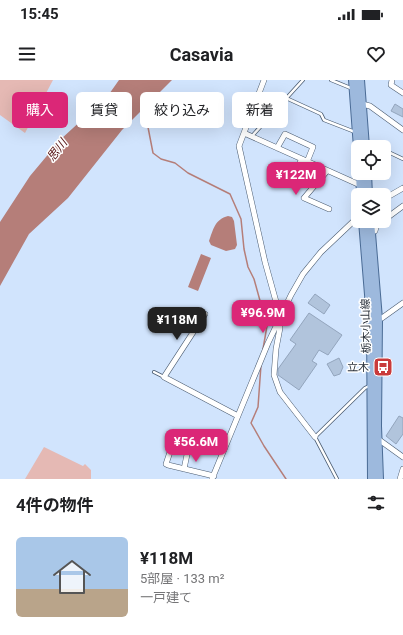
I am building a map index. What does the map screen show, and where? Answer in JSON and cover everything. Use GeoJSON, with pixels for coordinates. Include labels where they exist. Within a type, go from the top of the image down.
{"type":"FeatureCollection","features":[{"type":"Feature","properties":{"kind":"main road"},"geometry":{"type":"LineString","coordinates":[[353,80],[358,140]]}},
{"type":"Feature","properties":{"kind":"main road"},"geometry":{"type":"LineString","coordinates":[[360,80],[365,140]]}},
{"type":"Feature","properties":{"kind":"main road"},"geometry":{"type":"LineString","coordinates":[[360,180],[360,188]]}},
{"type":"Feature","properties":{"kind":"main road","name":"栃木小山線"},"geometry":{"type":"LineString","coordinates":[[364,228],[374,319]]}},
{"type":"Feature","properties":{"kind":"main road","name":"栃木小山線"},"geometry":{"type":"LineString","coordinates":[[371,228],[374,319],[372,479]]}},
{"type":"Feature","properties":{"kind":"main road","name":"栃木小山線"},"geometry":{"type":"LineString","coordinates":[[374,385],[379,479]]}},
{"type":"Feature","properties":{"kind":"street"},"geometry":{"type":"LineString","coordinates":[[264,80],[239,146],[240,155],[265,262],[280,316],[280,328],[274,367],[276,384],[280,392],[315,437]]}},
{"type":"Feature","properties":{"kind":"street"},"geometry":{"type":"LineString","coordinates":[[392,80],[392,87],[403,93]]}},
{"type":"Feature","properties":{"kind":"street"},"geometry":{"type":"LineString","coordinates":[[362,104],[370,106],[403,130]]}},
{"type":"Feature","properties":{"kind":"street"},"geometry":{"type":"LineString","coordinates":[[244,132],[360,185]]}},
{"type":"Feature","properties":{"kind":"street"},"geometry":{"type":"LineString","coordinates":[[277,148],[285,134],[313,147],[307,162]]}},
{"type":"Feature","properties":{"kind":"street"},"geometry":{"type":"LineString","coordinates":[[297,178],[301,159]]}},
{"type":"Feature","properties":{"kind":"street"},"geometry":{"type":"LineString","coordinates":[[327,171],[304,198],[329,210]]}},
{"type":"Feature","properties":{"kind":"street"},"geometry":{"type":"LineString","coordinates":[[391,195],[403,188]]}},
{"type":"Feature","properties":{"kind":"street"},"geometry":{"type":"LineString","coordinates":[[391,214],[403,206]]}},
{"type":"Feature","properties":{"kind":"street"},"geometry":{"type":"LineString","coordinates":[[184,469],[189,445],[175,441],[172,443],[166,464],[213,478],[280,316],[303,274],[326,247],[351,224]]}},
{"type":"Feature","properties":{"kind":"street"},"geometry":{"type":"LineString","coordinates":[[371,232],[375,231],[376,228]]}},
{"type":"Feature","properties":{"kind":"street"},"geometry":{"type":"LineString","coordinates":[[374,319],[382,318],[403,303]]}},
{"type":"Feature","properties":{"kind":"street"},"geometry":{"type":"LineString","coordinates":[[204,314],[164,377],[238,416]]}},
{"type":"Feature","properties":{"kind":"street"},"geometry":{"type":"LineString","coordinates":[[378,439],[403,457]]}},
{"type":"Feature","properties":{"kind":"street"},"geometry":{"type":"LineString","coordinates":[[400,479],[403,469]]}},
{"type":"Feature","properties":{"kind":"lane"},"geometry":{"type":"LineString","coordinates":[[288,96],[303,80]]}},
{"type":"Feature","properties":{"kind":"lane"},"geometry":{"type":"LineString","coordinates":[[331,80],[354,90]]}},
{"type":"Feature","properties":{"kind":"lane"},"geometry":{"type":"LineString","coordinates":[[288,99],[321,114],[324,120],[357,132]]}},
{"type":"Feature","properties":{"kind":"lane"},"geometry":{"type":"LineString","coordinates":[[252,136],[259,128]]}},
{"type":"Feature","properties":{"kind":"lane"},"geometry":{"type":"LineString","coordinates":[[391,153],[403,159]]}},
{"type":"Feature","properties":{"kind":"lane"},"geometry":{"type":"LineString","coordinates":[[154,372],[164,377]]}},
{"type":"Feature","properties":{"kind":"lane"},"geometry":{"type":"LineString","coordinates":[[338,479],[315,437],[365,388],[374,385]]}},
{"type":"Feature","properties":{"kind":"shaded area"},"geometry":{"type":"Polygon","coordinates":[[[0,80],[53,80],[47,92],[12,92],[12,124],[0,115],[0,80]]]}},
{"type":"Feature","properties":{"kind":"shaded area"},"geometry":{"type":"Polygon","coordinates":[[[18,128],[28,128],[25,133],[18,128]]]}},
{"type":"Feature","properties":{"kind":"shaded area"},"geometry":{"type":"Polygon","coordinates":[[[44,447],[83,466],[85,464],[91,470],[91,479],[25,479],[44,447]]]}},
{"type":"Feature","properties":{"kind":"water"},"geometry":{"type":"Polygon","coordinates":[[[119,80],[172,80],[160,92],[140,92],[140,112],[132,120],[132,92],[111,92],[119,80]]]}},
{"type":"Feature","properties":{"kind":"water","name":"思川"},"geometry":{"type":"Polygon","coordinates":[[[76,125],[76,128],[124,128],[68,198],[29,234],[0,286],[0,222],[30,176],[61,139],[76,125]]]}},
{"type":"Feature","properties":{"kind":"water"},"geometry":{"type":"Polygon","coordinates":[[[228,216],[232,217],[234,221],[237,245],[235,249],[226,251],[211,245],[209,241],[217,222],[228,216]]]}},
{"type":"Feature","properties":{"kind":"water"},"geometry":{"type":"Polygon","coordinates":[[[201,254],[211,258],[198,291],[188,287],[201,254]]]}},
{"type":"Feature","properties":{"kind":"building"},"geometry":{"type":"Polygon","coordinates":[[[395,104],[403,109],[403,117],[391,111],[395,104]]]}},
{"type":"Feature","properties":{"kind":"building"},"geometry":{"type":"Polygon","coordinates":[[[315,294],[330,305],[324,314],[308,303],[315,294]]]}},
{"type":"Feature","properties":{"kind":"building"},"geometry":{"type":"Polygon","coordinates":[[[309,313],[342,335],[328,355],[319,350],[312,361],[317,364],[299,390],[278,375],[278,369],[296,344],[290,340],[309,313]]]}},
{"type":"Feature","properties":{"kind":"building"},"geometry":{"type":"Polygon","coordinates":[[[339,358],[343,367],[340,374],[334,376],[327,364],[339,358]]]}},
{"type":"Feature","properties":{"kind":"building"},"geometry":{"type":"Polygon","coordinates":[[[399,416],[403,418],[403,434],[396,444],[386,436],[399,416]]]}},
{"type":"Feature","properties":{"kind":"waterway"},"geometry":{"type":"LineString","coordinates":[[148,128],[153,153],[161,159],[175,163],[188,173],[230,194],[241,219],[244,249],[248,267],[254,279],[267,326],[263,349]]}},
{"type":"Feature","properties":{"kind":"waterway"},"geometry":{"type":"LineString","coordinates":[[261,365],[258,407],[251,423],[286,479]]}},
{"type":"Feature","properties":{"kind":"place","name":"立木"},"geometry":{"type":"Point","coordinates":[383,367]}}]}
